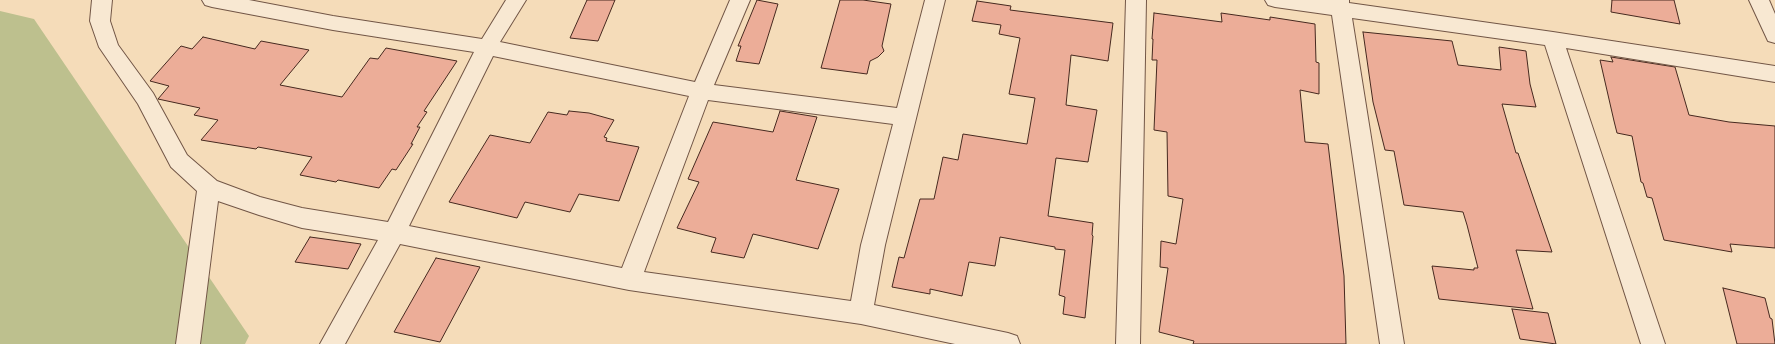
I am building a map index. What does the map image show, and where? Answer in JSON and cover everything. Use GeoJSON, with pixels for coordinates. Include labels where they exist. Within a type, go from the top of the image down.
{"type":"FeatureCollection","features":[{"type":"Feature","properties":{"kind":"street"},"geometry":{"type":"LineString","coordinates":[[102,0],[100,22],[109,47],[146,99],[179,160],[209,188],[259,206],[302,218],[394,233],[628,280],[861,313],[1008,344]]}},
{"type":"Feature","properties":{"kind":"street"},"geometry":{"type":"LineString","coordinates":[[212,0],[333,23],[487,47],[701,91],[906,117]]}},
{"type":"Feature","properties":{"kind":"street"},"geometry":{"type":"LineString","coordinates":[[312,0],[309,8],[333,23]]}},
{"type":"Feature","properties":{"kind":"street"},"geometry":{"type":"LineString","coordinates":[[332,344],[394,233],[487,47],[516,0]]}},
{"type":"Feature","properties":{"kind":"street"},"geometry":{"type":"LineString","coordinates":[[628,280],[701,91],[740,0]]}},
{"type":"Feature","properties":{"kind":"street"},"geometry":{"type":"LineString","coordinates":[[861,313],[873,245],[935,0]]}},
{"type":"Feature","properties":{"kind":"street"},"geometry":{"type":"LineString","coordinates":[[1128,344],[1136,0]]}},
{"type":"Feature","properties":{"kind":"street"},"geometry":{"type":"LineString","coordinates":[[1275,0],[1339,4],[1775,74]]}},
{"type":"Feature","properties":{"kind":"street"},"geometry":{"type":"LineString","coordinates":[[1759,0],[1775,36]]}},
{"type":"Feature","properties":{"kind":"street"},"geometry":{"type":"LineString","coordinates":[[1339,4],[1392,344]]}},
{"type":"Feature","properties":{"kind":"street"},"geometry":{"type":"LineString","coordinates":[[1553,39],[1653,344]]}},
{"type":"Feature","properties":{"kind":"street"},"geometry":{"type":"LineString","coordinates":[[188,344],[209,188]]}},
{"type":"Feature","properties":{"kind":"green space"},"geometry":{"type":"Polygon","coordinates":[[[0,11],[34,19],[249,336],[245,344],[0,344],[0,11]]]}},
{"type":"Feature","properties":{"kind":"building"},"geometry":{"type":"Polygon","coordinates":[[[587,0],[615,0],[598,41],[570,38],[587,0]]]}},
{"type":"Feature","properties":{"kind":"building"},"geometry":{"type":"Polygon","coordinates":[[[757,0],[778,4],[759,64],[736,61],[741,46],[738,46],[757,0]]]}},
{"type":"Feature","properties":{"kind":"building"},"geometry":{"type":"Polygon","coordinates":[[[840,0],[863,0],[891,4],[882,46],[884,51],[878,57],[870,61],[867,74],[821,68],[840,0]]]}},
{"type":"Feature","properties":{"kind":"building"},"geometry":{"type":"Polygon","coordinates":[[[1612,0],[1674,0],[1680,24],[1611,12],[1612,0]]]}},
{"type":"Feature","properties":{"kind":"building"},"geometry":{"type":"Polygon","coordinates":[[[977,1],[1011,6],[1010,10],[1113,23],[1108,61],[1071,55],[1066,105],[1097,110],[1088,162],[1056,158],[1048,216],[1093,223],[1085,318],[1063,314],[1065,297],[1059,295],[1065,250],[1000,237],[995,266],[969,262],[962,296],[930,289],[930,294],[892,287],[899,257],[904,258],[920,199],[934,199],[943,157],[958,160],[963,134],[1027,144],[1035,98],[1009,94],[1020,38],[999,34],[1001,25],[972,21],[977,1]]]}},
{"type":"Feature","properties":{"kind":"building"},"geometry":{"type":"Polygon","coordinates":[[[1154,13],[1222,22],[1221,13],[1270,20],[1270,17],[1315,24],[1316,62],[1319,63],[1319,94],[1300,90],[1305,142],[1328,144],[1344,276],[1346,344],[1193,344],[1194,341],[1159,332],[1168,268],[1160,267],[1161,241],[1176,244],[1183,199],[1168,196],[1167,132],[1154,130],[1157,60],[1152,60],[1154,13]]]}},
{"type":"Feature","properties":{"kind":"building"},"geometry":{"type":"Polygon","coordinates":[[[1363,32],[1452,41],[1458,65],[1501,70],[1499,47],[1526,51],[1530,84],[1536,107],[1502,104],[1516,153],[1518,153],[1552,252],[1516,250],[1533,309],[1439,299],[1432,266],[1474,270],[1474,268],[1478,268],[1467,225],[1463,212],[1404,205],[1394,151],[1385,150],[1373,102],[1363,32]]]}},
{"type":"Feature","properties":{"kind":"building"},"geometry":{"type":"Polygon","coordinates":[[[203,37],[255,49],[261,41],[309,50],[280,85],[342,97],[370,58],[378,59],[386,48],[457,61],[424,111],[427,112],[417,127],[420,127],[411,144],[413,144],[396,170],[392,169],[379,188],[338,180],[336,182],[300,175],[312,157],[258,147],[256,149],[201,140],[218,120],[194,115],[200,108],[158,99],[169,86],[150,81],[181,46],[192,49],[203,37]]]}},
{"type":"Feature","properties":{"kind":"building"},"geometry":{"type":"Polygon","coordinates":[[[1611,57],[1675,67],[1689,115],[1729,122],[1775,126],[1775,248],[1730,244],[1732,252],[1664,240],[1652,198],[1647,197],[1643,183],[1641,182],[1632,136],[1617,133],[1600,60],[1613,62],[1611,57]]]}},
{"type":"Feature","properties":{"kind":"building"},"geometry":{"type":"Polygon","coordinates":[[[569,111],[589,113],[614,120],[604,137],[607,138],[606,141],[639,147],[619,201],[579,194],[570,212],[525,202],[517,218],[449,202],[490,135],[530,143],[548,112],[567,115],[569,111]]]}},
{"type":"Feature","properties":{"kind":"building"},"geometry":{"type":"Polygon","coordinates":[[[780,111],[817,117],[796,180],[839,189],[818,249],[753,234],[744,258],[711,252],[716,238],[677,228],[699,182],[688,179],[713,122],[773,132],[780,111]]]}},
{"type":"Feature","properties":{"kind":"building"},"geometry":{"type":"Polygon","coordinates":[[[310,237],[361,244],[348,269],[295,262],[310,237]]]}},
{"type":"Feature","properties":{"kind":"building"},"geometry":{"type":"Polygon","coordinates":[[[436,258],[480,267],[440,342],[394,332],[436,258]]]}},
{"type":"Feature","properties":{"kind":"building"},"geometry":{"type":"Polygon","coordinates":[[[1723,288],[1765,298],[1770,318],[1772,319],[1775,344],[1737,344],[1723,288]]]}},
{"type":"Feature","properties":{"kind":"building"},"geometry":{"type":"Polygon","coordinates":[[[1512,309],[1548,313],[1556,344],[1520,339],[1512,309]]]}}]}
